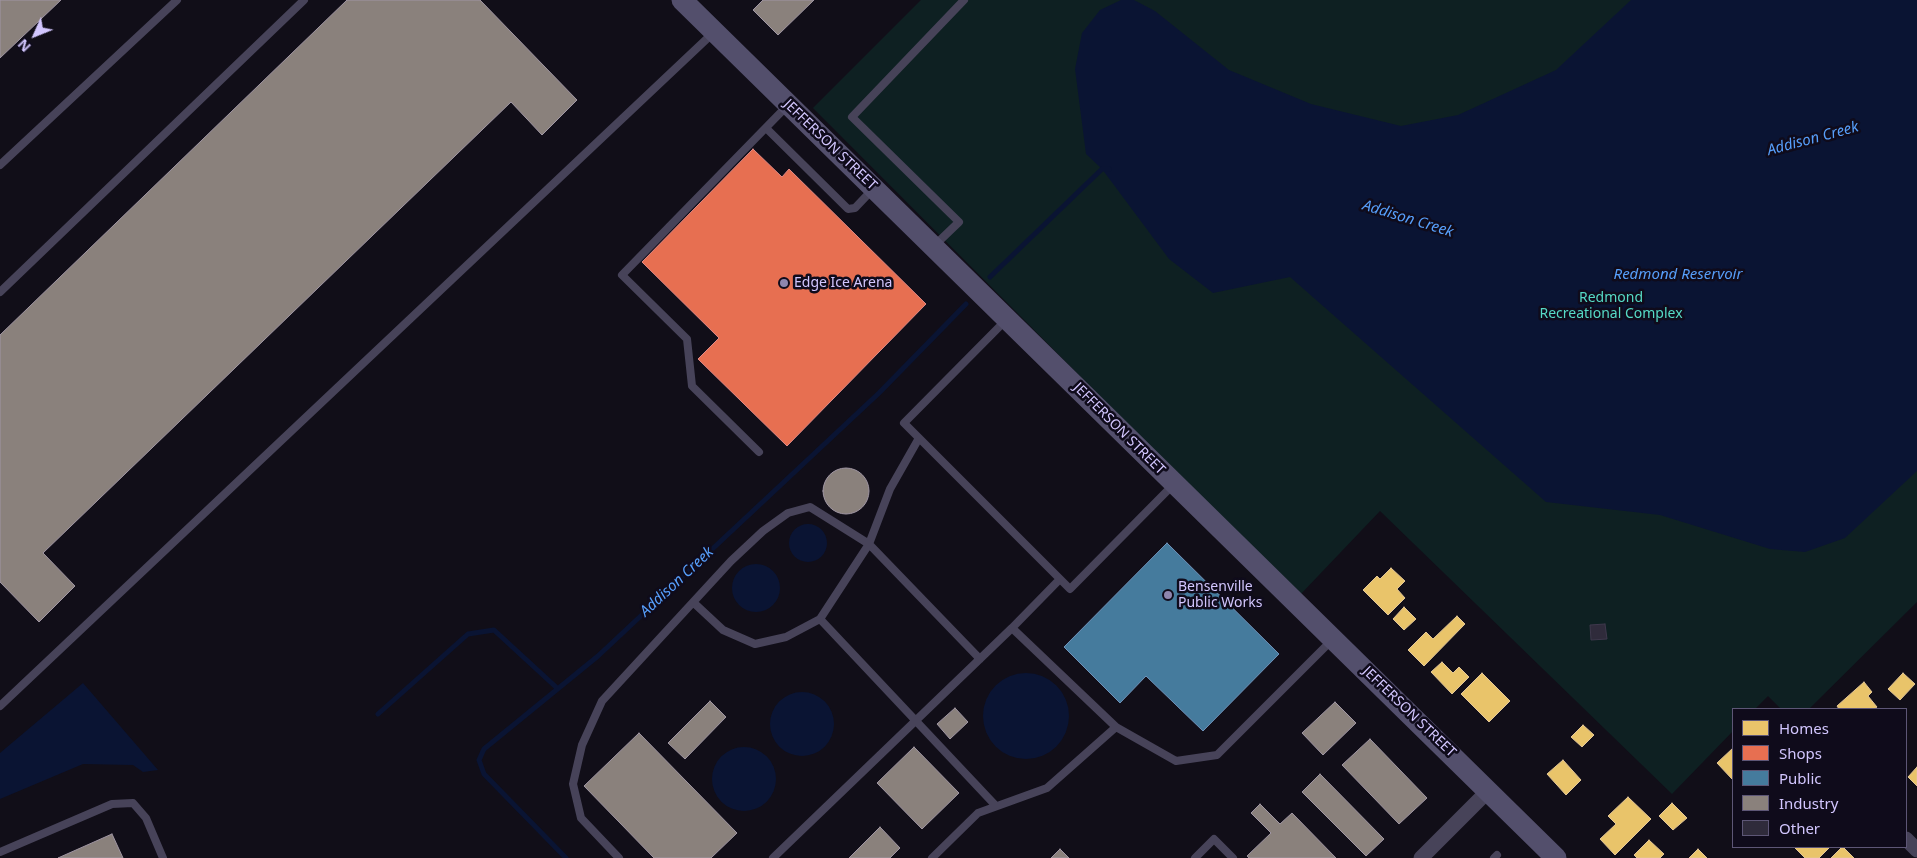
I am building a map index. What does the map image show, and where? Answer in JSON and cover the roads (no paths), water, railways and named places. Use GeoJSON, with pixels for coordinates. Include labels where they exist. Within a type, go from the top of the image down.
{"type":"FeatureCollection","features":[{"type":"Feature","properties":{"kind":"street","name":"JEFFERSON STREET"},"geometry":{"type":"LineString","coordinates":[[682,0],[1489,790],[1556,858]]}},
{"type":"Feature","properties":{"kind":"street"},"geometry":{"type":"LineString","coordinates":[[1421,858],[1489,790]]}},
{"type":"Feature","properties":{"kind":"street"},"geometry":{"type":"LineString","coordinates":[[1907,840],[1917,850]]}},
{"type":"Feature","properties":{"kind":"lane"},"geometry":{"type":"LineString","coordinates":[[0,165],[177,0]]}},
{"type":"Feature","properties":{"kind":"lane"},"geometry":{"type":"LineString","coordinates":[[0,292],[304,0]]}},
{"type":"Feature","properties":{"kind":"lane"},"geometry":{"type":"LineString","coordinates":[[934,247],[959,222],[852,117],[964,0]]}},
{"type":"Feature","properties":{"kind":"lane"},"geometry":{"type":"LineString","coordinates":[[0,706],[715,32]]}},
{"type":"Feature","properties":{"kind":"lane"},"geometry":{"type":"LineString","coordinates":[[759,452],[692,386],[687,339],[622,275],[789,104]]}},
{"type":"Feature","properties":{"kind":"lane"},"geometry":{"type":"LineString","coordinates":[[766,128],[848,209],[855,208],[874,188]]}},
{"type":"Feature","properties":{"kind":"lane"},"geometry":{"type":"LineString","coordinates":[[1007,319],[904,422],[1070,589],[1175,484]]}},
{"type":"Feature","properties":{"kind":"lane"},"geometry":{"type":"LineString","coordinates":[[694,603],[723,630],[754,644],[786,637],[820,619],[869,544],[890,489],[919,438]]}},
{"type":"Feature","properties":{"kind":"lane"},"geometry":{"type":"LineString","coordinates":[[619,858],[581,818],[573,784],[582,745],[602,701],[731,561],[763,531],[788,513],[810,507],[869,544],[980,659]]}},
{"type":"Feature","properties":{"kind":"lane"},"geometry":{"type":"LineString","coordinates":[[773,858],[1012,628],[1060,579]]}},
{"type":"Feature","properties":{"kind":"lane"},"geometry":{"type":"LineString","coordinates":[[820,619],[996,806]]}},
{"type":"Feature","properties":{"kind":"lane"},"geometry":{"type":"LineString","coordinates":[[1012,628],[1116,727],[1176,761],[1217,755],[1333,638]]}},
{"type":"Feature","properties":{"kind":"lane"},"geometry":{"type":"LineString","coordinates":[[932,858],[978,813],[1047,788],[1116,727]]}},
{"type":"Feature","properties":{"kind":"lane"},"geometry":{"type":"LineString","coordinates":[[0,852],[112,804],[133,803],[146,818],[163,858]]}},
{"type":"Feature","properties":{"kind":"lane"},"geometry":{"type":"LineString","coordinates":[[1195,858],[1214,839],[1233,858]]}},
{"type":"Feature","properties":{"kind":"water","name":"Redmond Reservoir"},"geometry":{"type":"Polygon","coordinates":[[[1121,0],[1134,0],[1155,11],[1229,70],[1311,104],[1401,126],[1458,115],[1556,70],[1631,0],[1917,0],[1917,471],[1845,538],[1805,552],[1770,549],[1660,515],[1546,502],[1290,277],[1213,293],[1169,259],[1102,169],[1086,154],[1075,69],[1082,33],[1100,10],[1121,0]]]}},
{"type":"Feature","properties":{"kind":"water"},"geometry":{"type":"Polygon","coordinates":[[[808,524],[821,530],[827,543],[821,556],[808,562],[795,556],[789,543],[795,530],[808,524]]]}},
{"type":"Feature","properties":{"kind":"water"},"geometry":{"type":"Polygon","coordinates":[[[756,564],[765,566],[773,571],[778,579],[780,588],[778,597],[773,605],[765,610],[756,612],[747,610],[739,605],[734,597],[732,588],[734,579],[739,571],[747,566],[756,564]]]}},
{"type":"Feature","properties":{"kind":"water"},"geometry":{"type":"Polygon","coordinates":[[[1026,673],[1042,677],[1056,686],[1065,700],[1069,716],[1065,732],[1056,746],[1042,755],[1026,759],[1010,755],[996,746],[987,732],[983,716],[987,700],[996,686],[1010,677],[1026,673]]]}},
{"type":"Feature","properties":{"kind":"water"},"geometry":{"type":"Polygon","coordinates":[[[83,683],[158,770],[143,772],[133,765],[83,764],[0,799],[0,753],[83,683]]]}},
{"type":"Feature","properties":{"kind":"water"},"geometry":{"type":"Polygon","coordinates":[[[796,692],[808,692],[825,701],[832,712],[834,724],[832,736],[825,747],[808,756],[796,756],[784,751],[775,742],[770,730],[770,718],[775,706],[784,697],[796,692]]]}},
{"type":"Feature","properties":{"kind":"water"},"geometry":{"type":"Polygon","coordinates":[[[738,747],[750,747],[767,756],[774,767],[776,779],[774,791],[767,802],[750,811],[738,811],[726,806],[717,797],[712,785],[712,773],[717,761],[726,752],[738,747]]]}},
{"type":"Feature","properties":{"kind":"waterway","name":"Addison Creek"},"geometry":{"type":"LineString","coordinates":[[990,277],[1102,169],[1109,169]]}},
{"type":"Feature","properties":{"kind":"waterway","name":"Addison Creek"},"geometry":{"type":"LineString","coordinates":[[566,858],[484,774],[479,760],[484,749],[598,656],[879,393],[966,304]]}},
{"type":"Feature","properties":{"kind":"waterway"},"geometry":{"type":"LineString","coordinates":[[378,714],[468,634],[494,630],[557,688]]}},
{"type":"Feature","properties":{"kind":"place","name":"Edge Ice Arena"},"geometry":{"type":"Point","coordinates":[784,283]}},
{"type":"Feature","properties":{"kind":"place","name":"Bensenville Public Works"},"geometry":{"type":"Point","coordinates":[1168,595]}},
{"type":"Feature","properties":{"kind":"park label","name":"Redmond Recreational Complex"},"geometry":{"type":"Point","coordinates":[1611,306]}}]}
